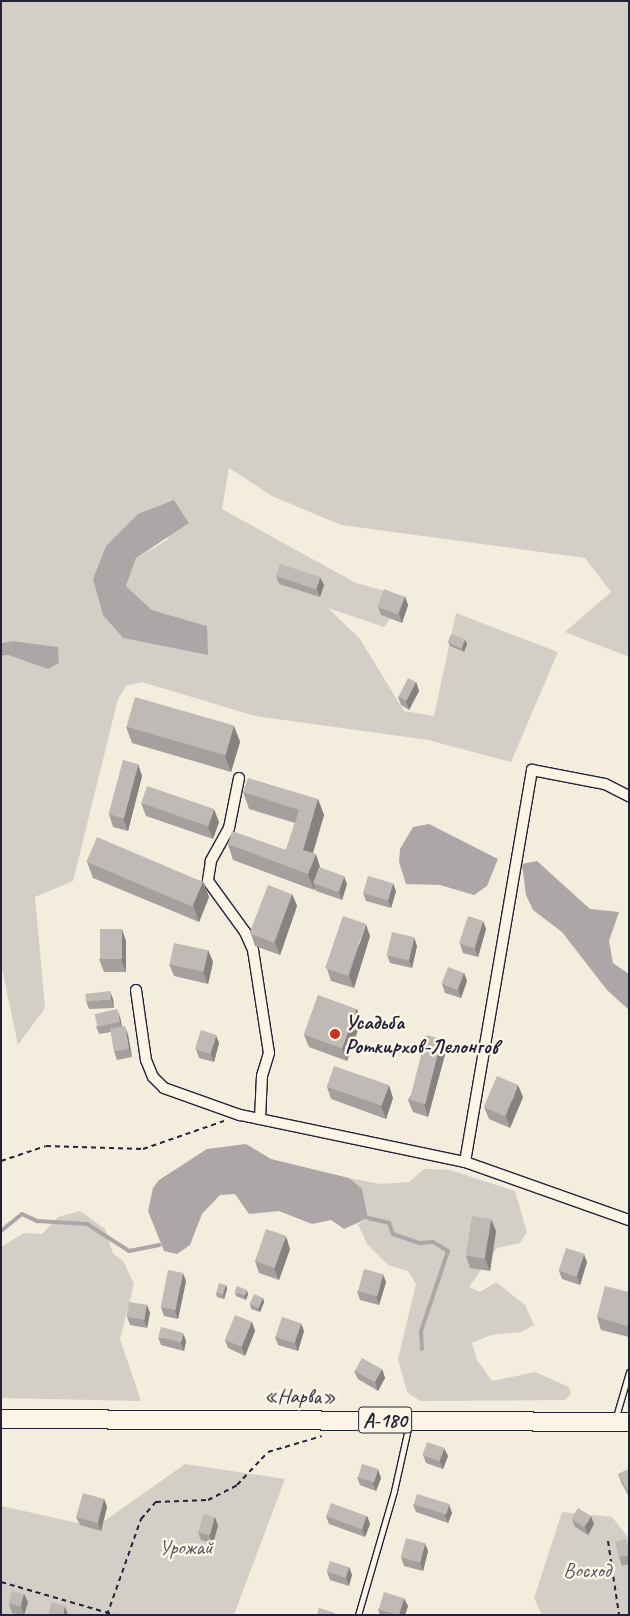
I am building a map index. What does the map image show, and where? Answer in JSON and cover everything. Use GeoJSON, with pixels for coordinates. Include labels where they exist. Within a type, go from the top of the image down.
{"type":"FeatureCollection","features":[{"type":"Feature","properties":{"kind":"highway","name":"«Нарва»"},"geometry":{"type":"LineString","coordinates":[[1,1419],[622,1422]]}},
{"type":"Feature","properties":{"kind":"street"},"geometry":{"type":"LineString","coordinates":[[465,1162],[532,770],[605,784],[629,796]]}},
{"type":"Feature","properties":{"kind":"street"},"geometry":{"type":"LineString","coordinates":[[239,778],[229,828],[211,861],[208,881],[245,932],[256,963],[269,1053],[262,1076],[260,1119]]}},
{"type":"Feature","properties":{"kind":"street"},"geometry":{"type":"LineString","coordinates":[[136,990],[146,1060],[157,1083],[240,1115],[465,1162],[629,1220]]}},
{"type":"Feature","properties":{"kind":"lane"},"geometry":{"type":"LineString","coordinates":[[622,1422],[629,1372]]}},
{"type":"Feature","properties":{"kind":"lane"},"geometry":{"type":"LineString","coordinates":[[358,1615],[394,1491],[410,1420]]}},
{"type":"Feature","properties":{"kind":"path"},"geometry":{"type":"LineString","coordinates":[[1,1161],[46,1146],[143,1149],[240,1115]]}},
{"type":"Feature","properties":{"kind":"path"},"geometry":{"type":"LineString","coordinates":[[107,1614],[141,1519],[156,1502],[208,1500],[237,1485],[268,1452],[317,1439],[324,1434]]}},
{"type":"Feature","properties":{"kind":"path"},"geometry":{"type":"LineString","coordinates":[[608,1541],[619,1615]]}},
{"type":"Feature","properties":{"kind":"path"},"geometry":{"type":"LineString","coordinates":[[1,1582],[115,1615]]}},
{"type":"Feature","properties":{"kind":"green space"},"geometry":{"type":"Polygon","coordinates":[[[1,1],[629,1],[629,657],[565,632],[611,592],[585,558],[341,525],[272,496],[229,468],[222,509],[356,583],[407,597],[384,627],[328,608],[360,639],[404,711],[434,716],[456,613],[558,652],[511,762],[428,740],[255,716],[142,682],[126,686],[118,699],[73,881],[35,897],[45,1008],[18,1045],[1,964],[1,656],[8,655],[48,669],[59,662],[58,647],[13,641],[1,643],[1,1]],[[138,514],[103,615],[207,626],[152,610],[126,586],[136,558],[169,539],[138,514]]]}},
{"type":"Feature","properties":{"kind":"green space"},"geometry":{"type":"Polygon","coordinates":[[[424,1169],[450,1170],[515,1191],[527,1232],[520,1243],[497,1248],[469,1287],[480,1292],[496,1282],[525,1305],[534,1325],[521,1332],[491,1335],[472,1343],[477,1360],[492,1381],[535,1372],[569,1387],[571,1394],[565,1400],[420,1401],[407,1392],[398,1359],[416,1284],[408,1271],[388,1265],[367,1244],[358,1224],[368,1218],[366,1208],[349,1178],[380,1184],[409,1182],[424,1169]]]}},
{"type":"Feature","properties":{"kind":"green space"},"geometry":{"type":"Polygon","coordinates":[[[80,1211],[105,1229],[113,1253],[123,1261],[134,1284],[120,1339],[141,1401],[1,1398],[1,1247],[24,1233],[42,1234],[58,1217],[80,1211]]]}},
{"type":"Feature","properties":{"kind":"green space","name":"Урожай"},"geometry":{"type":"Polygon","coordinates":[[[185,1464],[285,1479],[234,1615],[1,1615],[1,1506],[96,1527],[185,1464]]]}},
{"type":"Feature","properties":{"kind":"green space","name":"Восход"},"geometry":{"type":"Polygon","coordinates":[[[562,1512],[612,1517],[629,1538],[629,1615],[542,1615],[534,1598],[562,1512]]]}},
{"type":"Feature","properties":{"kind":"shaded area"},"geometry":{"type":"Polygon","coordinates":[[[174,500],[189,523],[136,558],[126,586],[152,610],[207,626],[208,655],[123,638],[103,615],[93,579],[106,546],[138,514],[174,500]]]}},
{"type":"Feature","properties":{"kind":"shaded area"},"geometry":{"type":"Polygon","coordinates":[[[13,641],[58,647],[59,663],[48,669],[8,655],[1,656],[1,643],[13,641]]]}},
{"type":"Feature","properties":{"kind":"shaded area"},"geometry":{"type":"Polygon","coordinates":[[[429,824],[498,859],[487,886],[474,895],[440,885],[406,884],[399,862],[400,849],[413,827],[429,824]]]}},
{"type":"Feature","properties":{"kind":"shaded area"},"geometry":{"type":"Polygon","coordinates":[[[537,861],[590,909],[619,912],[609,941],[613,963],[629,974],[629,1010],[607,990],[562,932],[533,910],[526,895],[522,864],[537,861]]]}},
{"type":"Feature","properties":{"kind":"shaded area"},"geometry":{"type":"Polygon","coordinates":[[[246,1144],[271,1159],[349,1178],[362,1189],[368,1218],[344,1229],[331,1220],[312,1224],[279,1211],[249,1214],[235,1194],[220,1195],[202,1214],[190,1245],[177,1254],[164,1251],[148,1211],[153,1188],[159,1180],[207,1149],[246,1144]]]}},
{"type":"Feature","properties":{"kind":"building"},"geometry":{"type":"Polygon","coordinates":[[[280,564],[320,577],[316,589],[276,576],[280,564]]]}},
{"type":"Feature","properties":{"kind":"building"},"geometry":{"type":"Polygon","coordinates":[[[384,589],[405,597],[398,615],[377,607],[384,589]]]}},
{"type":"Feature","properties":{"kind":"building"},"geometry":{"type":"Polygon","coordinates":[[[451,634],[465,640],[461,648],[447,642],[451,634]]]}},
{"type":"Feature","properties":{"kind":"building"},"geometry":{"type":"Polygon","coordinates":[[[408,678],[416,682],[406,701],[398,697],[408,678]]]}},
{"type":"Feature","properties":{"kind":"building"},"geometry":{"type":"Polygon","coordinates":[[[135,697],[234,725],[225,755],[126,727],[135,697]]]}},
{"type":"Feature","properties":{"kind":"building"},"geometry":{"type":"Polygon","coordinates":[[[123,760],[138,764],[124,818],[109,814],[123,760]]]}},
{"type":"Feature","properties":{"kind":"building"},"geometry":{"type":"Polygon","coordinates":[[[248,778],[318,799],[303,850],[316,854],[308,874],[228,844],[232,831],[286,850],[299,810],[243,792],[248,778]]]}},
{"type":"Feature","properties":{"kind":"building"},"geometry":{"type":"Polygon","coordinates":[[[147,786],[214,809],[208,826],[141,803],[147,786]]]}},
{"type":"Feature","properties":{"kind":"building"},"geometry":{"type":"Polygon","coordinates":[[[97,837],[203,882],[192,907],[86,862],[97,837]]]}},
{"type":"Feature","properties":{"kind":"building"},"geometry":{"type":"Polygon","coordinates":[[[319,867],[344,876],[339,892],[313,883],[319,867]]]}},
{"type":"Feature","properties":{"kind":"building"},"geometry":{"type":"Polygon","coordinates":[[[368,876],[393,883],[388,900],[363,893],[368,876]]]}},
{"type":"Feature","properties":{"kind":"building"},"geometry":{"type":"Polygon","coordinates":[[[268,885],[292,894],[274,943],[249,934],[268,885]]]}},
{"type":"Feature","properties":{"kind":"building"},"geometry":{"type":"Polygon","coordinates":[[[343,916],[366,924],[348,976],[325,968],[343,916]]]}},
{"type":"Feature","properties":{"kind":"building"},"geometry":{"type":"Polygon","coordinates":[[[468,916],[483,921],[474,949],[459,944],[468,916]]]}},
{"type":"Feature","properties":{"kind":"building"},"geometry":{"type":"Polygon","coordinates":[[[100,929],[122,929],[122,959],[100,959],[100,929]]]}},
{"type":"Feature","properties":{"kind":"building"},"geometry":{"type":"Polygon","coordinates":[[[392,932],[414,937],[409,961],[387,955],[392,932]]]}},
{"type":"Feature","properties":{"kind":"building"},"geometry":{"type":"Polygon","coordinates":[[[174,943],[208,950],[204,972],[169,965],[174,943]]]}},
{"type":"Feature","properties":{"kind":"building"},"geometry":{"type":"Polygon","coordinates":[[[448,967],[464,973],[457,990],[442,984],[448,967]]]}},
{"type":"Feature","properties":{"kind":"building"},"geometry":{"type":"Polygon","coordinates":[[[110,991],[111,999],[86,1002],[85,994],[110,991]]]}},
{"type":"Feature","properties":{"kind":"building"},"geometry":{"type":"Polygon","coordinates":[[[318,995],[357,1009],[342,1048],[304,1034],[318,995]]]}},
{"type":"Feature","properties":{"kind":"building"},"geometry":{"type":"Polygon","coordinates":[[[117,1009],[120,1022],[98,1027],[95,1014],[117,1009]]]}},
{"type":"Feature","properties":{"kind":"building"},"geometry":{"type":"Polygon","coordinates":[[[125,1026],[129,1049],[114,1051],[110,1029],[125,1026]]]}},
{"type":"Feature","properties":{"kind":"building"},"geometry":{"type":"Polygon","coordinates":[[[201,1030],[216,1035],[210,1054],[195,1049],[201,1030]]]}},
{"type":"Feature","properties":{"kind":"building"},"geometry":{"type":"Polygon","coordinates":[[[426,1035],[442,1039],[425,1104],[410,1100],[426,1035]]]}},
{"type":"Feature","properties":{"kind":"building"},"geometry":{"type":"Polygon","coordinates":[[[334,1066],[389,1085],[382,1106],[327,1087],[334,1066]]]}},
{"type":"Feature","properties":{"kind":"building"},"geometry":{"type":"Polygon","coordinates":[[[497,1076],[518,1085],[505,1116],[484,1107],[497,1076]]]}},
{"type":"Feature","properties":{"kind":"building"},"geometry":{"type":"Polygon","coordinates":[[[472,1216],[491,1219],[485,1258],[466,1256],[472,1216]]]}},
{"type":"Feature","properties":{"kind":"building"},"geometry":{"type":"Polygon","coordinates":[[[266,1229],[286,1236],[275,1268],[255,1261],[266,1229]]]}},
{"type":"Feature","properties":{"kind":"building"},"geometry":{"type":"Polygon","coordinates":[[[566,1248],[584,1254],[577,1277],[559,1271],[566,1248]]]}},
{"type":"Feature","properties":{"kind":"building"},"geometry":{"type":"Polygon","coordinates":[[[364,1269],[383,1274],[377,1296],[358,1291],[364,1269]]]}},
{"type":"Feature","properties":{"kind":"building"},"geometry":{"type":"Polygon","coordinates":[[[168,1270],[183,1273],[175,1310],[161,1307],[168,1270]]]}},
{"type":"Feature","properties":{"kind":"building"},"geometry":{"type":"Polygon","coordinates":[[[219,1283],[226,1285],[223,1295],[216,1293],[219,1283]]]}},
{"type":"Feature","properties":{"kind":"building"},"geometry":{"type":"Polygon","coordinates":[[[237,1286],[247,1290],[245,1296],[235,1292],[237,1286]]]}},
{"type":"Feature","properties":{"kind":"building"},"geometry":{"type":"Polygon","coordinates":[[[605,1286],[629,1292],[629,1321],[627,1326],[597,1317],[605,1286]]]}},
{"type":"Feature","properties":{"kind":"building"},"geometry":{"type":"Polygon","coordinates":[[[254,1294],[263,1298],[259,1308],[250,1304],[254,1294]]]}},
{"type":"Feature","properties":{"kind":"building"},"geometry":{"type":"Polygon","coordinates":[[[129,1302],[147,1305],[144,1320],[127,1317],[129,1302]]]}},
{"type":"Feature","properties":{"kind":"building"},"geometry":{"type":"Polygon","coordinates":[[[235,1315],[252,1322],[242,1347],[225,1340],[235,1315]]]}},
{"type":"Feature","properties":{"kind":"building"},"geometry":{"type":"Polygon","coordinates":[[[282,1317],[301,1323],[295,1343],[276,1337],[282,1317]]]}},
{"type":"Feature","properties":{"kind":"building"},"geometry":{"type":"Polygon","coordinates":[[[161,1327],[183,1333],[181,1343],[158,1337],[161,1327]]]}},
{"type":"Feature","properties":{"kind":"building"},"geometry":{"type":"Polygon","coordinates":[[[362,1358],[382,1369],[375,1382],[355,1371],[362,1358]]]}},
{"type":"Feature","properties":{"kind":"building"},"geometry":{"type":"Polygon","coordinates":[[[427,1442],[444,1448],[439,1461],[422,1455],[427,1442]]]}},
{"type":"Feature","properties":{"kind":"building"},"geometry":{"type":"Polygon","coordinates":[[[362,1464],[378,1469],[374,1482],[358,1477],[362,1464]]]}},
{"type":"Feature","properties":{"kind":"building"},"geometry":{"type":"Polygon","coordinates":[[[629,1470],[629,1494],[618,1474],[629,1470]]]}},
{"type":"Feature","properties":{"kind":"building"},"geometry":{"type":"Polygon","coordinates":[[[83,1493],[104,1499],[97,1523],[76,1517],[83,1493]]]}},
{"type":"Feature","properties":{"kind":"building"},"geometry":{"type":"Polygon","coordinates":[[[417,1494],[450,1504],[446,1514],[414,1505],[417,1494]]]}},
{"type":"Feature","properties":{"kind":"building"},"geometry":{"type":"Polygon","coordinates":[[[331,1503],[367,1516],[362,1529],[326,1516],[331,1503]]]}},
{"type":"Feature","properties":{"kind":"building"},"geometry":{"type":"Polygon","coordinates":[[[578,1508],[591,1516],[584,1527],[571,1519],[578,1508]]]}},
{"type":"Feature","properties":{"kind":"building"},"geometry":{"type":"Polygon","coordinates":[[[203,1514],[215,1517],[210,1535],[198,1532],[203,1514]]]}},
{"type":"Feature","properties":{"kind":"building"},"geometry":{"type":"Polygon","coordinates":[[[406,1538],[425,1543],[420,1562],[401,1557],[406,1538]]]}},
{"type":"Feature","properties":{"kind":"building"},"geometry":{"type":"Polygon","coordinates":[[[626,1539],[629,1555],[619,1557],[615,1542],[626,1539]]]}},
{"type":"Feature","properties":{"kind":"building"},"geometry":{"type":"Polygon","coordinates":[[[330,1561],[349,1567],[346,1578],[327,1571],[330,1561]]]}},
{"type":"Feature","properties":{"kind":"building"},"geometry":{"type":"Polygon","coordinates":[[[12,1591],[24,1594],[20,1607],[9,1604],[12,1591]]]}},
{"type":"Feature","properties":{"kind":"building"},"geometry":{"type":"Polygon","coordinates":[[[384,1592],[404,1598],[399,1615],[379,1609],[384,1592]]]}},
{"type":"Feature","properties":{"kind":"building"},"geometry":{"type":"Polygon","coordinates":[[[52,1602],[65,1606],[63,1615],[48,1615],[52,1602]]]}},
{"type":"Feature","properties":{"kind":"building"},"geometry":{"type":"Polygon","coordinates":[[[319,1608],[335,1613],[334,1615],[317,1615],[319,1608]]]}},
{"type":"Feature","properties":{"kind":"waterway"},"geometry":{"type":"LineString","coordinates":[[1,1231],[22,1214],[37,1221],[87,1224],[129,1251],[159,1245]]}},
{"type":"Feature","properties":{"kind":"waterway"},"geometry":{"type":"LineString","coordinates":[[368,1218],[389,1223],[393,1234],[419,1243],[433,1242],[448,1251],[421,1331],[422,1349]]}},
{"type":"Feature","properties":{"kind":"place","name":"Усадьба Роткирхов-Лелонгов"},"geometry":{"type":"Point","coordinates":[335,1034]}}]}
